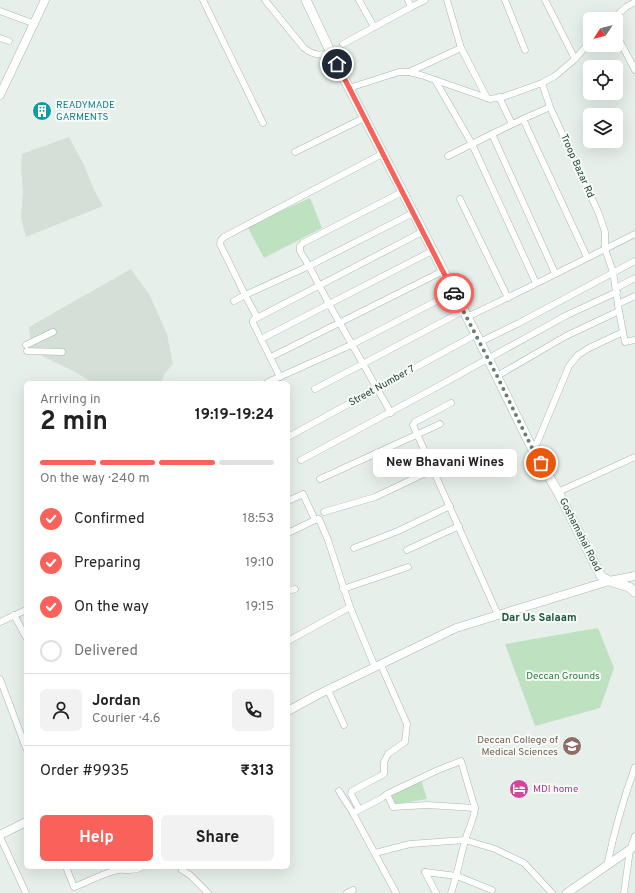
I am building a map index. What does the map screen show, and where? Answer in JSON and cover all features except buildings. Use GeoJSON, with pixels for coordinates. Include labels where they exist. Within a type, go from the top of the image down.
{"type":"FeatureCollection","features":[{"type":"Feature","properties":{"kind":"main road","name":"Goshamahal Road"},"geometry":{"type":"LineString","coordinates":[[306,0],[331,53],[497,376],[532,448],[558,492],[601,576],[609,581],[629,587],[635,592]]}},
{"type":"Feature","properties":{"kind":"street"},"geometry":{"type":"LineString","coordinates":[[0,95],[35,24],[45,0]]}},
{"type":"Feature","properties":{"kind":"street"},"geometry":{"type":"LineString","coordinates":[[203,0],[263,123]]}},
{"type":"Feature","properties":{"kind":"street"},"geometry":{"type":"LineString","coordinates":[[265,0],[309,52],[323,55],[331,53]]}},
{"type":"Feature","properties":{"kind":"street"},"geometry":{"type":"LineString","coordinates":[[359,0],[374,27]]}},
{"type":"Feature","properties":{"kind":"street"},"geometry":{"type":"LineString","coordinates":[[408,0],[411,7]]}},
{"type":"Feature","properties":{"kind":"street"},"geometry":{"type":"LineString","coordinates":[[343,44],[425,0]]}},
{"type":"Feature","properties":{"kind":"street"},"geometry":{"type":"LineString","coordinates":[[447,0],[461,48],[487,98]]}},
{"type":"Feature","properties":{"kind":"street"},"geometry":{"type":"LineString","coordinates":[[505,0],[525,50]]}},
{"type":"Feature","properties":{"kind":"street"},"geometry":{"type":"LineString","coordinates":[[545,0],[575,59]]}},
{"type":"Feature","properties":{"kind":"street"},"geometry":{"type":"LineString","coordinates":[[621,12],[635,2]]}},
{"type":"Feature","properties":{"kind":"street"},"geometry":{"type":"LineString","coordinates":[[0,11],[35,24]]}},
{"type":"Feature","properties":{"kind":"street"},"geometry":{"type":"LineString","coordinates":[[0,38],[9,41]]}},
{"type":"Feature","properties":{"kind":"street"},"geometry":{"type":"LineString","coordinates":[[623,47],[635,70]]}},
{"type":"Feature","properties":{"kind":"street"},"geometry":{"type":"LineString","coordinates":[[409,72],[461,48]]}},
{"type":"Feature","properties":{"kind":"street"},"geometry":{"type":"LineString","coordinates":[[349,88],[398,72],[409,72],[487,98],[499,97],[542,83],[555,76],[583,50]]}},
{"type":"Feature","properties":{"kind":"street"},"geometry":{"type":"LineString","coordinates":[[435,80],[472,144],[536,283]]}},
{"type":"Feature","properties":{"kind":"street","name":"Troop Bazar Rd"},"geometry":{"type":"LineString","coordinates":[[542,83],[550,107],[599,214],[605,232],[605,249],[613,272],[623,332]]}},
{"type":"Feature","properties":{"kind":"street"},"geometry":{"type":"LineString","coordinates":[[499,97],[512,124]]}},
{"type":"Feature","properties":{"kind":"street"},"geometry":{"type":"LineString","coordinates":[[448,156],[550,107]]}},
{"type":"Feature","properties":{"kind":"street"},"geometry":{"type":"LineString","coordinates":[[295,152],[364,118]]}},
{"type":"Feature","properties":{"kind":"street"},"geometry":{"type":"LineString","coordinates":[[523,119],[587,257]]}},
{"type":"Feature","properties":{"kind":"street"},"geometry":{"type":"LineString","coordinates":[[492,134],[556,273]]}},
{"type":"Feature","properties":{"kind":"street"},"geometry":{"type":"LineString","coordinates":[[257,317],[245,296],[220,244],[221,240],[224,237],[382,154]]}},
{"type":"Feature","properties":{"kind":"street"},"geometry":{"type":"LineString","coordinates":[[391,413],[328,304],[300,251],[300,246],[303,243],[402,192]]}},
{"type":"Feature","properties":{"kind":"street"},"geometry":{"type":"LineString","coordinates":[[460,199],[508,298]]}},
{"type":"Feature","properties":{"kind":"street"},"geometry":{"type":"LineString","coordinates":[[234,301],[309,266],[413,213]]}},
{"type":"Feature","properties":{"kind":"street"},"geometry":{"type":"LineString","coordinates":[[280,377],[252,321],[257,317],[422,232]]}},
{"type":"Feature","properties":{"kind":"street"},"geometry":{"type":"LineString","coordinates":[[315,388],[465,314],[508,298],[635,234]]}},
{"type":"Feature","properties":{"kind":"street"},"geometry":{"type":"LineString","coordinates":[[261,339],[432,251]]}},
{"type":"Feature","properties":{"kind":"street","name":"Street Number 7"},"geometry":{"type":"LineString","coordinates":[[290,436],[377,389],[477,338],[518,323],[635,261]]}},
{"type":"Feature","properties":{"kind":"street"},"geometry":{"type":"LineString","coordinates":[[271,357],[443,271]]}},
{"type":"Feature","properties":{"kind":"street"},"geometry":{"type":"LineString","coordinates":[[301,460],[391,413],[616,290],[635,278]]}},
{"type":"Feature","properties":{"kind":"street"},"geometry":{"type":"LineString","coordinates":[[271,381],[351,345],[454,292]]}},
{"type":"Feature","properties":{"kind":"street"},"geometry":{"type":"LineString","coordinates":[[618,304],[635,296]]}},
{"type":"Feature","properties":{"kind":"street"},"geometry":{"type":"LineString","coordinates":[[497,376],[566,336],[619,311]]}},
{"type":"Feature","properties":{"kind":"street"},"geometry":{"type":"LineString","coordinates":[[53,332],[26,348],[62,352]]}},
{"type":"Feature","properties":{"kind":"street"},"geometry":{"type":"LineString","coordinates":[[532,448],[538,443],[569,366],[578,355],[623,332],[625,342],[635,340]]}},
{"type":"Feature","properties":{"kind":"street"},"geometry":{"type":"LineString","coordinates":[[451,403],[413,425],[434,469],[498,615]]}},
{"type":"Feature","properties":{"kind":"street"},"geometry":{"type":"LineString","coordinates":[[320,479],[440,424]]}},
{"type":"Feature","properties":{"kind":"street"},"geometry":{"type":"LineString","coordinates":[[558,492],[635,457]]}},
{"type":"Feature","properties":{"kind":"street"},"geometry":{"type":"LineString","coordinates":[[324,512],[375,497],[434,469]]}},
{"type":"Feature","properties":{"kind":"street"},"geometry":{"type":"LineString","coordinates":[[290,500],[303,494],[315,520]]}},
{"type":"Feature","properties":{"kind":"street"},"geometry":{"type":"LineString","coordinates":[[354,548],[398,531],[450,506]]}},
{"type":"Feature","properties":{"kind":"street"},"geometry":{"type":"LineString","coordinates":[[290,533],[319,519],[328,540],[350,607],[408,724],[405,742],[388,754],[384,762],[384,774],[352,791],[351,794],[356,811],[375,853],[396,893]]}},
{"type":"Feature","properties":{"kind":"street"},"geometry":{"type":"LineString","coordinates":[[407,550],[459,526]]}},
{"type":"Feature","properties":{"kind":"street"},"geometry":{"type":"LineString","coordinates":[[343,589],[408,567]]}},
{"type":"Feature","properties":{"kind":"street"},"geometry":{"type":"LineString","coordinates":[[290,710],[456,628],[609,581],[635,576]]}},
{"type":"Feature","properties":{"kind":"street"},"geometry":{"type":"LineString","coordinates":[[290,590],[295,588]]}},
{"type":"Feature","properties":{"kind":"street"},"geometry":{"type":"LineString","coordinates":[[290,640],[350,607]]}},
{"type":"Feature","properties":{"kind":"street"},"geometry":{"type":"LineString","coordinates":[[0,622],[24,611]]}},
{"type":"Feature","properties":{"kind":"street"},"geometry":{"type":"LineString","coordinates":[[14,615],[24,634]]}},
{"type":"Feature","properties":{"kind":"street"},"geometry":{"type":"LineString","coordinates":[[0,679],[23,731]]}},
{"type":"Feature","properties":{"kind":"street"},"geometry":{"type":"LineString","coordinates":[[328,690],[344,725]]}},
{"type":"Feature","properties":{"kind":"street"},"geometry":{"type":"LineString","coordinates":[[356,811],[387,794],[461,761],[475,808],[451,893]]}},
{"type":"Feature","properties":{"kind":"street"},"geometry":{"type":"LineString","coordinates":[[607,866],[618,820],[635,767]]}},
{"type":"Feature","properties":{"kind":"street"},"geometry":{"type":"LineString","coordinates":[[339,791],[356,811]]}},
{"type":"Feature","properties":{"kind":"street"},"geometry":{"type":"LineString","coordinates":[[387,794],[393,807],[427,805],[475,808]]}},
{"type":"Feature","properties":{"kind":"street"},"geometry":{"type":"LineString","coordinates":[[24,823],[1,833],[26,893]]}},
{"type":"Feature","properties":{"kind":"street"},"geometry":{"type":"LineString","coordinates":[[624,893],[635,836]]}},
{"type":"Feature","properties":{"kind":"street"},"geometry":{"type":"LineString","coordinates":[[375,853],[410,844],[465,840],[495,849],[524,862],[552,893]]}},
{"type":"Feature","properties":{"kind":"street"},"geometry":{"type":"LineString","coordinates":[[567,893],[633,848]]}},
{"type":"Feature","properties":{"kind":"street"},"geometry":{"type":"LineString","coordinates":[[67,869],[74,887],[118,870],[139,869]]}},
{"type":"Feature","properties":{"kind":"street"},"geometry":{"type":"LineString","coordinates":[[184,869],[208,893]]}},
{"type":"Feature","properties":{"kind":"street"},"geometry":{"type":"LineString","coordinates":[[436,893],[425,872],[457,876],[492,890],[487,893]]}},
{"type":"Feature","properties":{"kind":"street"},"geometry":{"type":"LineString","coordinates":[[347,893],[354,890]]}},
{"type":"Feature","properties":{"kind":"shaded area"},"geometry":{"type":"Polygon","coordinates":[[[69,137],[103,206],[26,237],[21,217],[23,192],[21,167],[22,154],[69,137]]]}},
{"type":"Feature","properties":{"kind":"shaded area"},"geometry":{"type":"Polygon","coordinates":[[[131,269],[150,296],[167,334],[173,364],[165,373],[162,381],[90,381],[40,355],[32,354],[29,327],[131,269]]]}},
{"type":"Feature","properties":{"kind":"green space"},"geometry":{"type":"Polygon","coordinates":[[[310,198],[322,228],[264,258],[247,226],[310,198]]]}},
{"type":"Feature","properties":{"kind":"green space","name":"Deccan Grounds"},"geometry":{"type":"Polygon","coordinates":[[[598,628],[614,668],[600,708],[535,726],[505,644],[598,628]]]}},
{"type":"Feature","properties":{"kind":"green space"},"geometry":{"type":"Polygon","coordinates":[[[421,779],[427,799],[396,804],[389,793],[421,779]]]}},
{"type":"Feature","properties":{"kind":"way so far"},"geometry":{"type":"LineString","coordinates":[[454,293],[541,463]]}},
{"type":"Feature","properties":{"kind":"place","name":"READYMADE GARMENTS"},"geometry":{"type":"Point","coordinates":[42,111]}},
{"type":"Feature","properties":{"kind":"place","name":"New Bhavani Wines"},"geometry":{"type":"Point","coordinates":[541,463]}},
{"type":"Feature","properties":{"kind":"place","name":"Deccan College of Medical Sciences"},"geometry":{"type":"Point","coordinates":[572,746]}},
{"type":"Feature","properties":{"kind":"place","name":"MDI home"},"geometry":{"type":"Point","coordinates":[519,789]}},
{"type":"Feature","properties":{"kind":"district","name":"Dar Us Salaam"},"geometry":{"type":"Point","coordinates":[539,618]}},
{"type":"Feature","properties":{"kind":"route"},"geometry":{"type":"LineString","coordinates":[[337,64],[454,293]]}}]}
